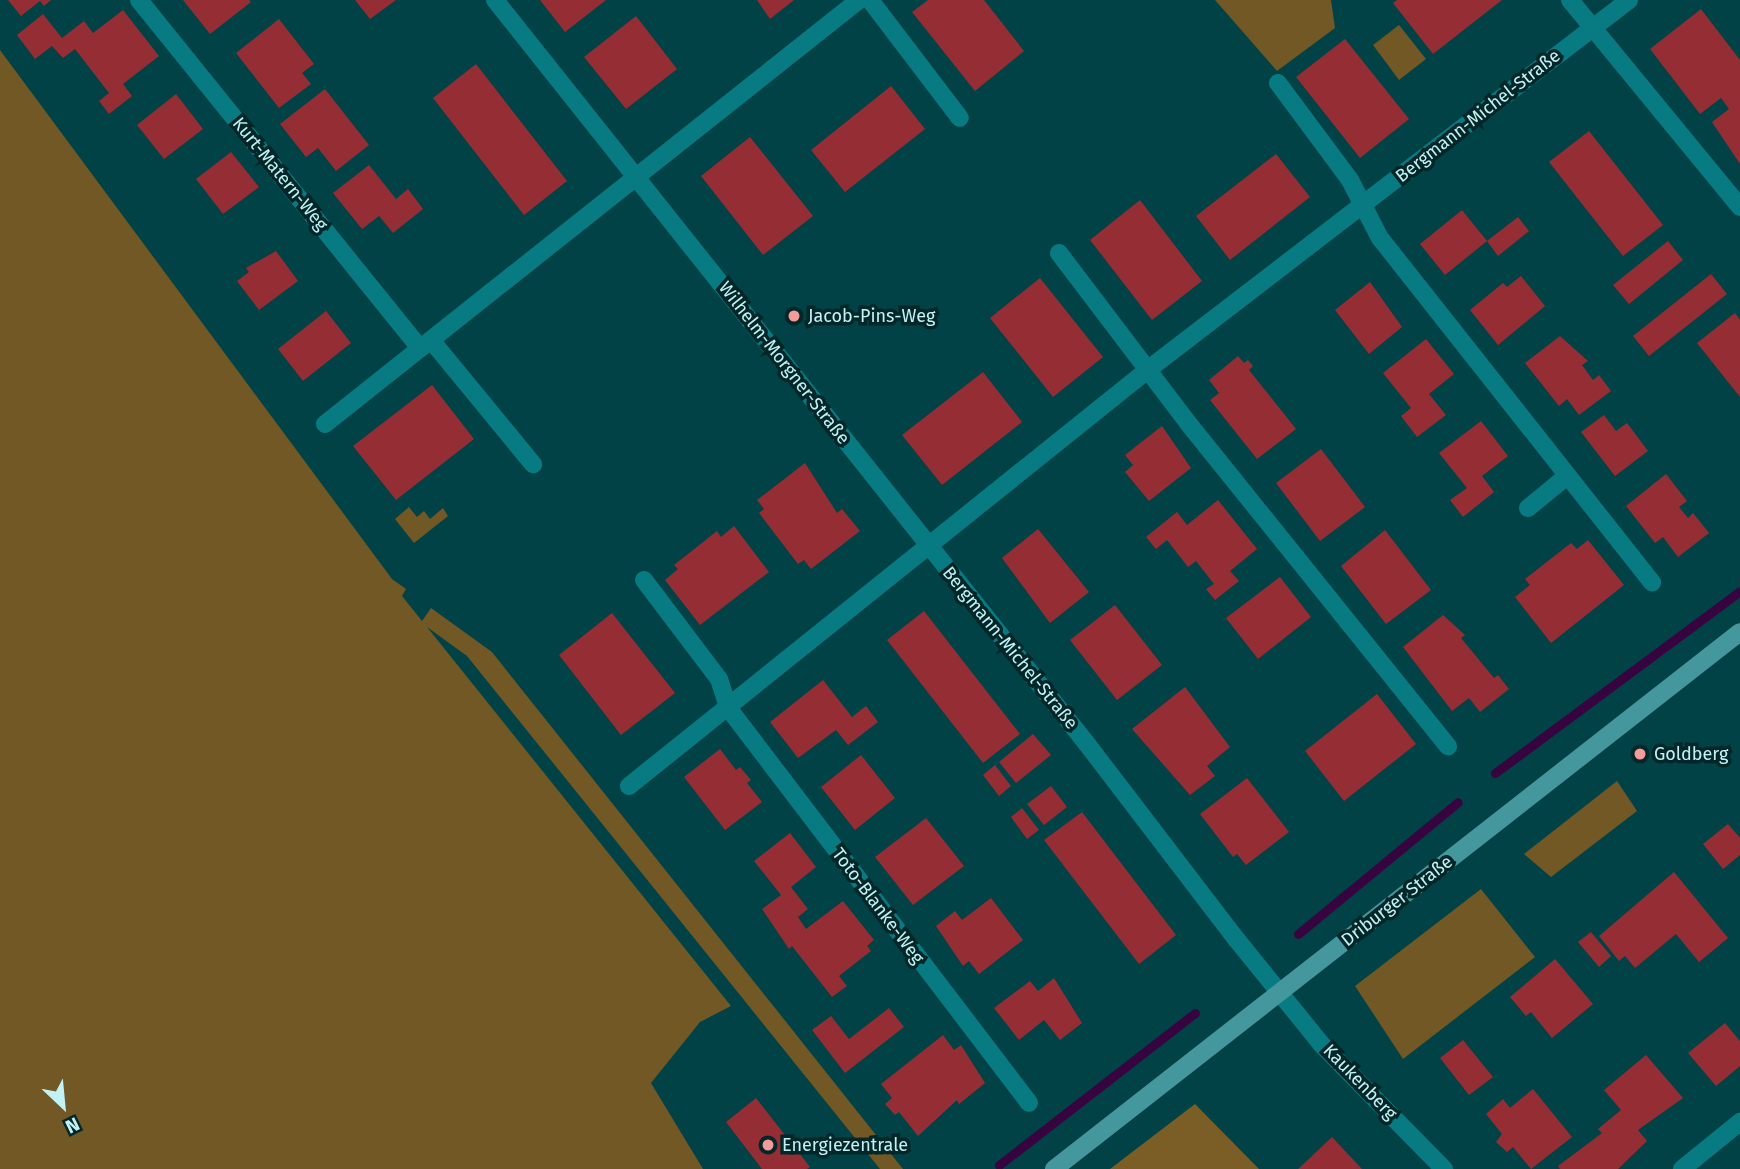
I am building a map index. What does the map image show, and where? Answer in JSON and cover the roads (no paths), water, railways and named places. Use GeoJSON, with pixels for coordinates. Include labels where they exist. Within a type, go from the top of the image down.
{"type":"FeatureCollection","features":[{"type":"Feature","properties":{"kind":"main road","name":"Driburger Straße"},"geometry":{"type":"LineString","coordinates":[[1054,1169],[1740,632]]}},
{"type":"Feature","properties":{"kind":"street","name":"Kurt-Matern-Weg"},"geometry":{"type":"LineString","coordinates":[[139,0],[425,344]]}},
{"type":"Feature","properties":{"kind":"street"},"geometry":{"type":"LineString","coordinates":[[495,0],[636,177]]}},
{"type":"Feature","properties":{"kind":"street"},"geometry":{"type":"LineString","coordinates":[[325,424],[859,0]]}},
{"type":"Feature","properties":{"kind":"street"},"geometry":{"type":"LineString","coordinates":[[870,0],[960,118]]}},
{"type":"Feature","properties":{"kind":"street"},"geometry":{"type":"LineString","coordinates":[[1570,0],[1740,207]]}},
{"type":"Feature","properties":{"kind":"street","name":"Bergmann-Michel-Straße"},"geometry":{"type":"LineString","coordinates":[[1280,992],[930,549],[1150,368],[1629,0]]}},
{"type":"Feature","properties":{"kind":"street"},"geometry":{"type":"LineString","coordinates":[[1278,83],[1363,205],[1380,238],[1652,582]]}},
{"type":"Feature","properties":{"kind":"street","name":"Wilhelm-Morgner-Straße"},"geometry":{"type":"LineString","coordinates":[[636,177],[930,549]]}},
{"type":"Feature","properties":{"kind":"street"},"geometry":{"type":"LineString","coordinates":[[1059,253],[1150,368],[1188,422],[1448,746]]}},
{"type":"Feature","properties":{"kind":"street"},"geometry":{"type":"LineString","coordinates":[[425,344],[533,464]]}},
{"type":"Feature","properties":{"kind":"street"},"geometry":{"type":"LineString","coordinates":[[1528,508],[1567,476]]}},
{"type":"Feature","properties":{"kind":"street"},"geometry":{"type":"LineString","coordinates":[[629,786],[930,549]]}},
{"type":"Feature","properties":{"kind":"street","name":"Toto-Blanke-Weg"},"geometry":{"type":"LineString","coordinates":[[643,580],[719,679],[729,709],[1029,1102]]}},
{"type":"Feature","properties":{"kind":"street","name":"Kaukenberg"},"geometry":{"type":"LineString","coordinates":[[1280,992],[1322,1045],[1444,1169]]}},
{"type":"Feature","properties":{"kind":"street"},"geometry":{"type":"LineString","coordinates":[[1682,1169],[1740,1122]]}},
{"type":"Feature","properties":{"kind":"waterway"},"geometry":{"type":"LineString","coordinates":[[1495,773],[1740,591]]}},
{"type":"Feature","properties":{"kind":"waterway"},"geometry":{"type":"LineString","coordinates":[[1298,934],[1458,802]]}},
{"type":"Feature","properties":{"kind":"waterway"},"geometry":{"type":"LineString","coordinates":[[999,1165],[1195,1013]]}},
{"type":"Feature","properties":{"kind":"place","name":"Jacob-Pins-Weg"},"geometry":{"type":"Point","coordinates":[794,316]}},
{"type":"Feature","properties":{"kind":"place","name":"Goldberg"},"geometry":{"type":"Point","coordinates":[1640,754]}},
{"type":"Feature","properties":{"kind":"place","name":"Energiezentrale"},"geometry":{"type":"Point","coordinates":[768,1145]}}]}
